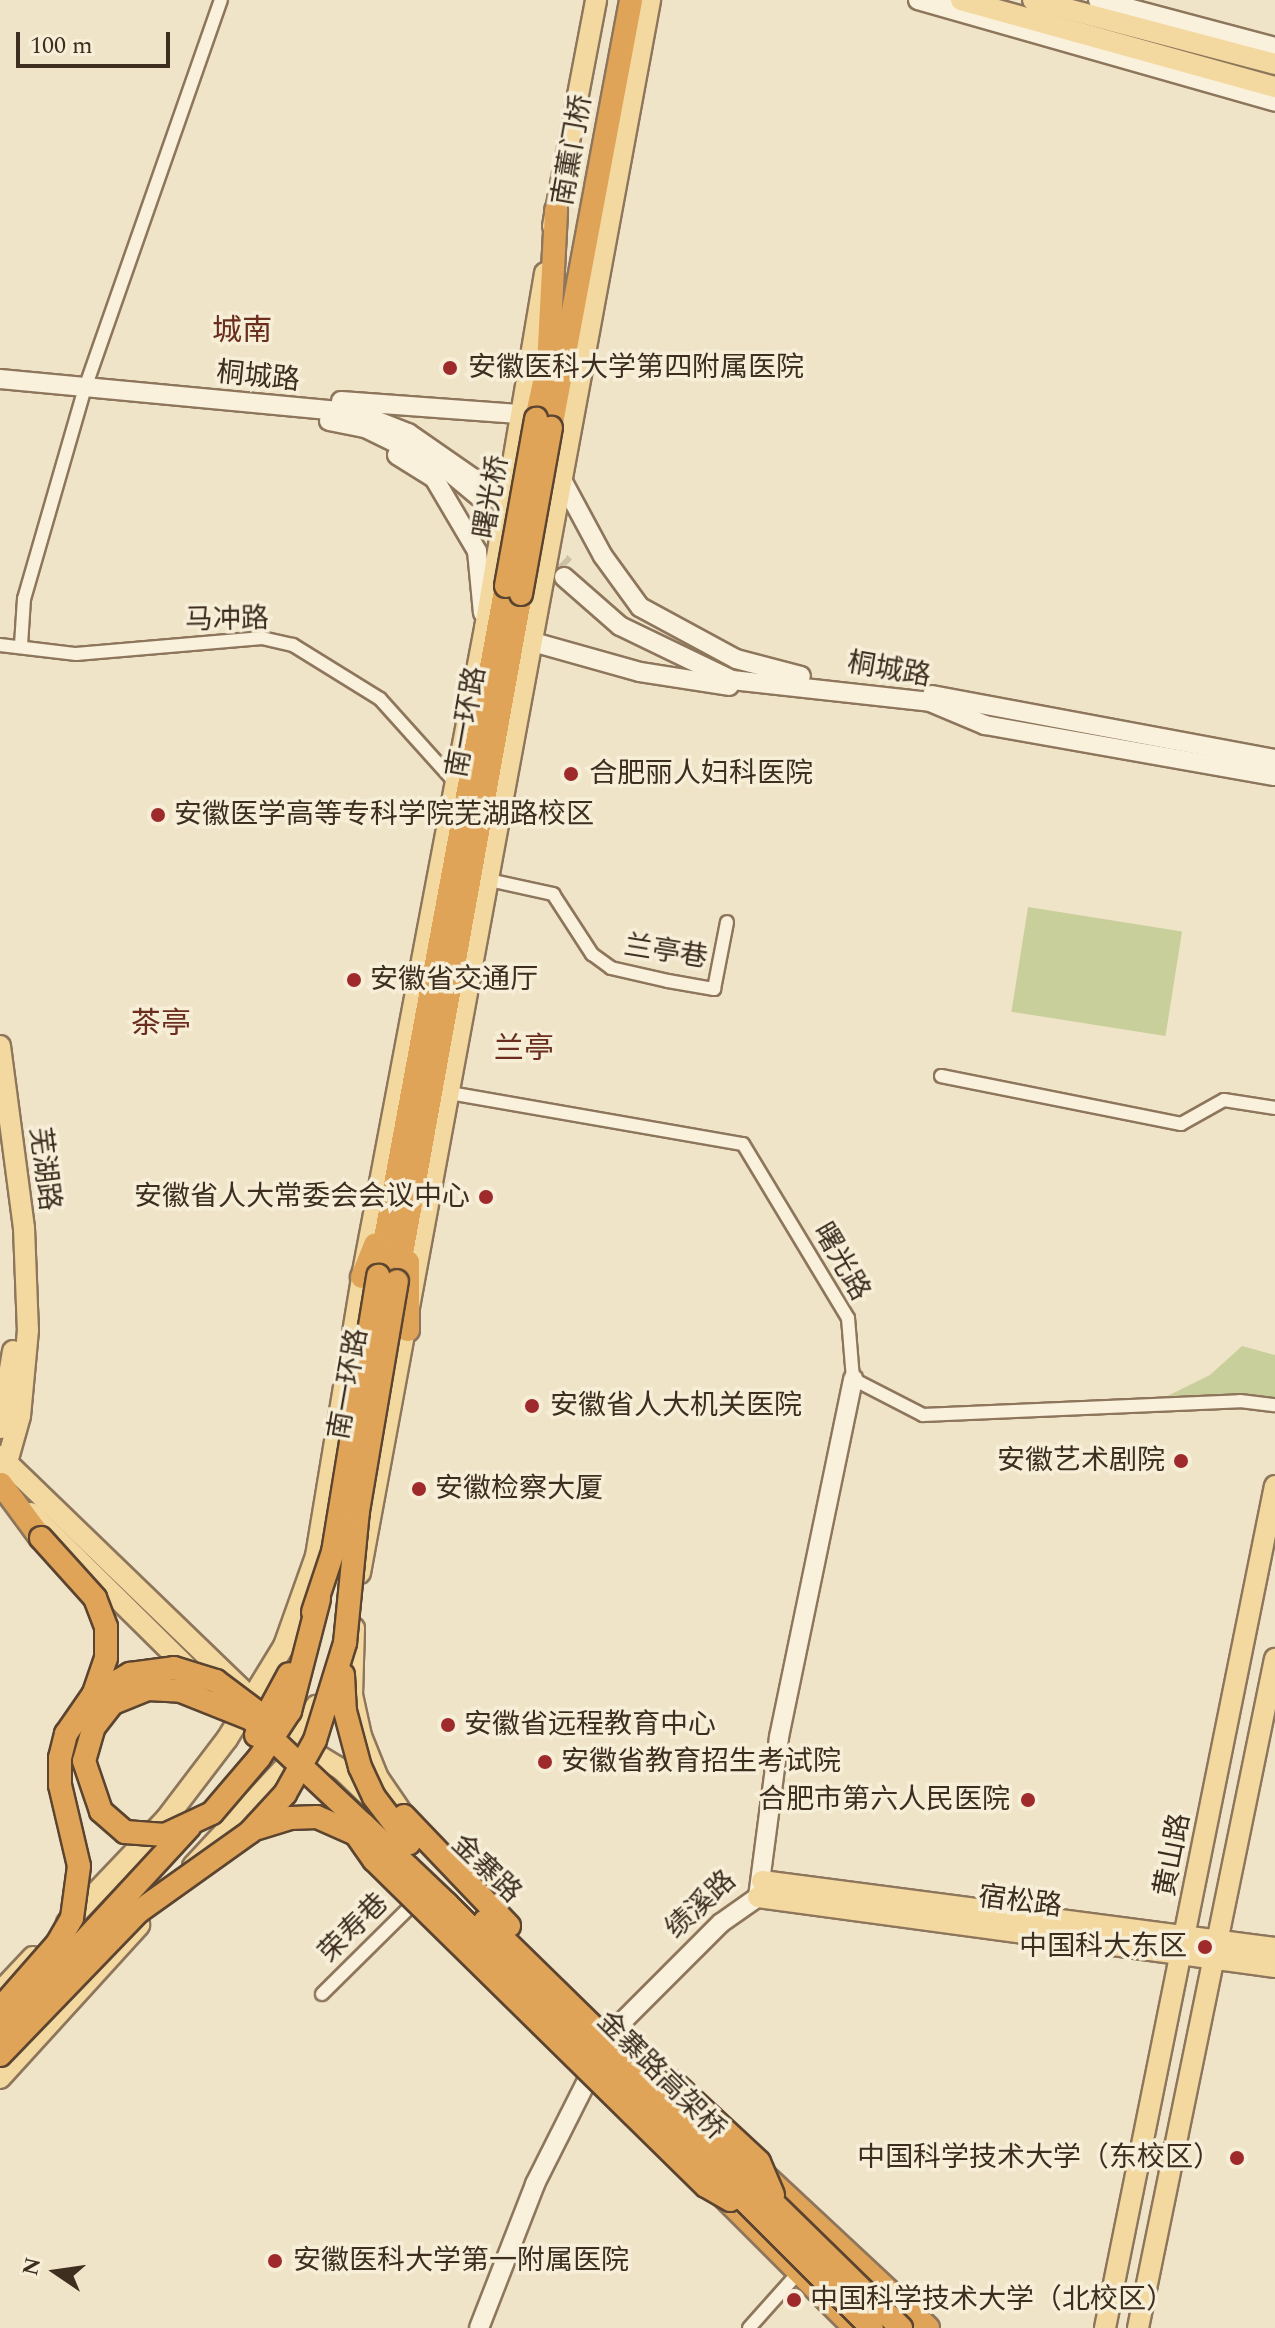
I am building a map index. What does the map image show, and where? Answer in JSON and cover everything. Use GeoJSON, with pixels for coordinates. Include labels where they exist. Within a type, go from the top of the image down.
{"type":"FeatureCollection","features":[{"type":"Feature","properties":{"kind":"highway","name":"南薰门桥"},"geometry":{"type":"LineString","coordinates":[[566,310],[617,0]]}},
{"type":"Feature","properties":{"kind":"highway","name":"南薰门桥"},"geometry":{"type":"LineString","coordinates":[[566,310],[631,0]]}},
{"type":"Feature","properties":{"kind":"highway"},"geometry":{"type":"LineString","coordinates":[[548,365],[556,210]]}},
{"type":"Feature","properties":{"kind":"highway"},"geometry":{"type":"LineString","coordinates":[[536,420],[548,365],[566,310]]}},
{"type":"Feature","properties":{"kind":"highway"},"geometry":{"type":"LineString","coordinates":[[536,420],[566,310]]}},
{"type":"Feature","properties":{"kind":"highway","name":"曙光桥"},"geometry":{"type":"LineString","coordinates":[[514,590],[536,420]]}},
{"type":"Feature","properties":{"kind":"highway","name":"南一环路"},"geometry":{"type":"LineString","coordinates":[[0,2032],[135,1889],[239,1765],[282,1691],[319,1599],[333,1552],[393,1198],[514,590]]}},
{"type":"Feature","properties":{"kind":"highway","name":"南一环路"},"geometry":{"type":"LineString","coordinates":[[0,2055],[138,1912],[250,1832],[285,1794],[315,1740],[345,1643],[379,1278],[408,1221],[514,590]]}},
{"type":"Feature","properties":{"kind":"highway"},"geometry":{"type":"LineString","coordinates":[[408,1221],[408,1330]]}},
{"type":"Feature","properties":{"kind":"highway"},"geometry":{"type":"LineString","coordinates":[[2,1475],[41,1538],[95,1598],[106,1627],[106,1658],[73,1755],[71,1769],[80,1800],[102,1828],[121,1841],[154,1845],[201,1830],[246,1793],[302,1713],[358,1511]]}},
{"type":"Feature","properties":{"kind":"highway","name":"金寨路高架桥"},"geometry":{"type":"LineString","coordinates":[[319,1599],[290,1711],[283,1722],[275,1734],[267,1746],[259,1758],[212,1813],[165,1835],[125,1832],[101,1811],[87,1780],[84,1761],[94,1727],[113,1703],[148,1689],[181,1691],[251,1719],[262,1729],[274,1740],[285,1750],[341,1803],[473,1931],[766,2207],[901,2328]]}},
{"type":"Feature","properties":{"kind":"highway"},"geometry":{"type":"LineString","coordinates":[[345,1643],[345,1711],[360,1767],[393,1825],[464,1902]]}},
{"type":"Feature","properties":{"kind":"highway"},"geometry":{"type":"LineString","coordinates":[[0,2009],[57,1944],[78,1893],[79,1866],[60,1785],[66,1734],[93,1695],[142,1671],[194,1672],[239,1696],[464,1902]]}},
{"type":"Feature","properties":{"kind":"highway"},"geometry":{"type":"LineString","coordinates":[[247,1709],[294,1755],[374,1860],[706,2186],[766,2207],[759,2162],[485,1904],[404,1816]]}},
{"type":"Feature","properties":{"kind":"highway"},"geometry":{"type":"LineString","coordinates":[[250,1832],[291,1818],[317,1817],[343,1827],[373,1842],[473,1931]]}},
{"type":"Feature","properties":{"kind":"highway"},"geometry":{"type":"LineString","coordinates":[[348,1823],[855,2328]]}},
{"type":"Feature","properties":{"kind":"highway","name":"金寨路高架桥"},"geometry":{"type":"LineString","coordinates":[[464,1902],[766,2207],[872,2328]]}},
{"type":"Feature","properties":{"kind":"highway","name":"金寨路"},"geometry":{"type":"LineString","coordinates":[[756,2167],[928,2328]]}},
{"type":"Feature","properties":{"kind":"main road"},"geometry":{"type":"LineString","coordinates":[[0,1992],[166,1819],[247,1709],[284,1646],[316,1556],[379,1278],[453,780],[485,628],[536,420],[556,210],[596,0]]}},
{"type":"Feature","properties":{"kind":"main road"},"geometry":{"type":"LineString","coordinates":[[0,2078],[294,1755],[355,1594],[408,1330],[650,0]]}},
{"type":"Feature","properties":{"kind":"main road"},"geometry":{"type":"LineString","coordinates":[[961,0],[1275,87]]}},
{"type":"Feature","properties":{"kind":"main road"},"geometry":{"type":"LineString","coordinates":[[1033,0],[1275,64]]}},
{"type":"Feature","properties":{"kind":"main road","name":"芜湖路"},"geometry":{"type":"LineString","coordinates":[[0,1046],[24,1228],[28,1330],[20,1416],[2,1475]]}},
{"type":"Feature","properties":{"kind":"main road","name":"芜湖路"},"geometry":{"type":"LineString","coordinates":[[0,1144],[15,1265],[14,1340],[0,1428]]}},
{"type":"Feature","properties":{"kind":"main road"},"geometry":{"type":"LineString","coordinates":[[2,1475],[247,1709]]}},
{"type":"Feature","properties":{"kind":"main road","name":"黄山路"},"geometry":{"type":"LineString","coordinates":[[1105,2328],[1275,1486]]}},
{"type":"Feature","properties":{"kind":"main road"},"geometry":{"type":"LineString","coordinates":[[355,1594],[352,1695],[361,1736],[378,1778],[404,1816]]}},
{"type":"Feature","properties":{"kind":"main road"},"geometry":{"type":"LineString","coordinates":[[1138,2328],[1275,1659]]}},
{"type":"Feature","properties":{"kind":"main road","name":"金寨路"},"geometry":{"type":"LineString","coordinates":[[294,1755],[342,1770],[611,2033],[756,2167]]}},
{"type":"Feature","properties":{"kind":"main road"},"geometry":{"type":"LineString","coordinates":[[197,1862],[244,1828],[287,1811],[316,1811],[348,1823]]}},
{"type":"Feature","properties":{"kind":"main road","name":"宿松路"},"geometry":{"type":"LineString","coordinates":[[760,1889],[1185,1942],[1218,1948],[1275,1967]]}},
{"type":"Feature","properties":{"kind":"main road","name":"宿松路"},"geometry":{"type":"LineString","coordinates":[[1218,1948],[1275,1948]]}},
{"type":"Feature","properties":{"kind":"street"},"geometry":{"type":"LineString","coordinates":[[21,645],[24,599],[83,393],[113,314],[129,249],[221,0]]}},
{"type":"Feature","properties":{"kind":"street"},"geometry":{"type":"LineString","coordinates":[[918,0],[1275,102]]}},
{"type":"Feature","properties":{"kind":"street"},"geometry":{"type":"LineString","coordinates":[[1098,0],[1275,47]]}},
{"type":"Feature","properties":{"kind":"street","name":"桐城路"},"geometry":{"type":"LineString","coordinates":[[0,379],[83,393]]}},
{"type":"Feature","properties":{"kind":"street","name":"桐城路"},"geometry":{"type":"LineString","coordinates":[[0,389],[83,393],[313,415],[357,413],[408,433],[487,495]]}},
{"type":"Feature","properties":{"kind":"street"},"geometry":{"type":"LineString","coordinates":[[313,415],[347,400],[536,420]]}},
{"type":"Feature","properties":{"kind":"street"},"geometry":{"type":"LineString","coordinates":[[313,415],[381,444],[434,478],[477,551],[485,628]]}},
{"type":"Feature","properties":{"kind":"street"},"geometry":{"type":"LineString","coordinates":[[562,480],[640,607],[736,659],[801,676]]}},
{"type":"Feature","properties":{"kind":"street","name":"桐城路"},"geometry":{"type":"LineString","coordinates":[[1275,759],[713,662],[661,639],[565,572],[620,626],[666,651],[732,680],[930,702],[985,725],[1275,776]]}},
{"type":"Feature","properties":{"kind":"street","name":"马冲路"},"geometry":{"type":"LineString","coordinates":[[0,645],[21,645],[76,654],[262,638],[293,645],[380,699],[453,780]]}},
{"type":"Feature","properties":{"kind":"street"},"geometry":{"type":"LineString","coordinates":[[533,642],[640,672],[729,686],[755,682]]}},
{"type":"Feature","properties":{"kind":"street","name":"兰亭巷"},"geometry":{"type":"LineString","coordinates":[[489,880],[553,894],[592,954],[611,968],[668,981],[714,989],[727,922]]}},
{"type":"Feature","properties":{"kind":"street"},"geometry":{"type":"LineString","coordinates":[[941,1076],[1181,1124],[1224,1100],[1275,1108]]}},
{"type":"Feature","properties":{"kind":"street","name":"曙光路"},"geometry":{"type":"LineString","coordinates":[[450,1093],[743,1144],[848,1318],[853,1379]]}},
{"type":"Feature","properties":{"kind":"street"},"geometry":{"type":"LineString","coordinates":[[853,1379],[923,1415],[1240,1401],[1275,1405]]}},
{"type":"Feature","properties":{"kind":"street","name":"绩溪路"},"geometry":{"type":"LineString","coordinates":[[479,2328],[535,2184],[611,2033],[721,1923],[760,1889],[779,1737],[853,1379]]}},
{"type":"Feature","properties":{"kind":"street","name":"荣寿巷"},"geometry":{"type":"LineString","coordinates":[[322,1994],[421,1896]]}},
{"type":"Feature","properties":{"kind":"street"},"geometry":{"type":"LineString","coordinates":[[749,2328],[799,2272]]}},
{"type":"Feature","properties":{"kind":"green space"},"geometry":{"type":"Polygon","coordinates":[[[1028,907],[1182,931],[1165,1036],[1011,1012],[1028,907]]]}},
{"type":"Feature","properties":{"kind":"green space"},"geometry":{"type":"Polygon","coordinates":[[[1242,1346],[1275,1355],[1275,1405],[1149,1405],[1210,1375],[1242,1346]]]}},
{"type":"Feature","properties":{"kind":"tunnel"},"geometry":{"type":"LineString","coordinates":[[542,543],[566,566]]}},
{"type":"Feature","properties":{"kind":"place","name":"安徽医科大学第四附属医院"},"geometry":{"type":"Point","coordinates":[450,368]}},
{"type":"Feature","properties":{"kind":"place","name":"合肥丽人妇科医院"},"geometry":{"type":"Point","coordinates":[571,774]}},
{"type":"Feature","properties":{"kind":"place","name":"安徽医学高等专科学院芜湖路校区"},"geometry":{"type":"Point","coordinates":[158,815]}},
{"type":"Feature","properties":{"kind":"place","name":"安徽省交通厅"},"geometry":{"type":"Point","coordinates":[354,980]}},
{"type":"Feature","properties":{"kind":"place","name":"安徽省人大常委会会议中心"},"geometry":{"type":"Point","coordinates":[486,1197]}},
{"type":"Feature","properties":{"kind":"place","name":"安徽省人大机关医院"},"geometry":{"type":"Point","coordinates":[532,1406]}},
{"type":"Feature","properties":{"kind":"place","name":"安徽艺术剧院"},"geometry":{"type":"Point","coordinates":[1181,1461]}},
{"type":"Feature","properties":{"kind":"place","name":"安徽检察大厦"},"geometry":{"type":"Point","coordinates":[419,1489]}},
{"type":"Feature","properties":{"kind":"place","name":"安徽省远程教育中心"},"geometry":{"type":"Point","coordinates":[448,1725]}},
{"type":"Feature","properties":{"kind":"place","name":"安徽省教育招生考试院"},"geometry":{"type":"Point","coordinates":[545,1762]}},
{"type":"Feature","properties":{"kind":"place","name":"合肥市第六人民医院"},"geometry":{"type":"Point","coordinates":[1028,1800]}},
{"type":"Feature","properties":{"kind":"place","name":"中国科大东区"},"geometry":{"type":"Point","coordinates":[1205,1947]}},
{"type":"Feature","properties":{"kind":"place","name":"中国科学技术大学（东校区）"},"geometry":{"type":"Point","coordinates":[1237,2158]}},
{"type":"Feature","properties":{"kind":"place","name":"安徽医科大学第一附属医院"},"geometry":{"type":"Point","coordinates":[275,2261]}},
{"type":"Feature","properties":{"kind":"place","name":"中国科学技术大学（北校区）"},"geometry":{"type":"Point","coordinates":[794,2300]}},
{"type":"Feature","properties":{"kind":"district","name":"城南"},"geometry":{"type":"Point","coordinates":[242,331]}},
{"type":"Feature","properties":{"kind":"district","name":"茶亭"},"geometry":{"type":"Point","coordinates":[161,1024]}},
{"type":"Feature","properties":{"kind":"district","name":"兰亭"},"geometry":{"type":"Point","coordinates":[524,1049]}}]}
